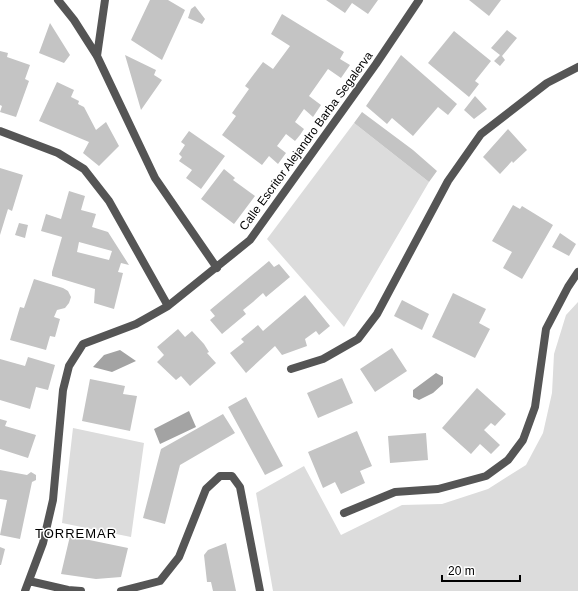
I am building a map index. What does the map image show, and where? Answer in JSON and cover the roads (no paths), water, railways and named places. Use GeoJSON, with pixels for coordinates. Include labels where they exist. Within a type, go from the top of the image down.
{"type":"FeatureCollection","features":[{"type":"Feature","properties":{"kind":"street"},"geometry":{"type":"LineString","coordinates":[[58,0],[74,20],[97,56],[155,178],[217,268]]}},
{"type":"Feature","properties":{"kind":"street"},"geometry":{"type":"LineString","coordinates":[[97,56],[105,0]]}},
{"type":"Feature","properties":{"kind":"street","name":"Calle Escritor Alejandro Barba Segalerva"},"geometry":{"type":"LineString","coordinates":[[25,591],[43,543],[53,500],[64,390],[69,366],[83,344],[136,324],[168,306],[250,240],[420,0]]}},
{"type":"Feature","properties":{"kind":"street"},"geometry":{"type":"LineString","coordinates":[[291,369],[323,359],[358,339],[377,314],[448,181],[480,134],[547,82],[578,67]]}},
{"type":"Feature","properties":{"kind":"street"},"geometry":{"type":"LineString","coordinates":[[0,131],[58,154],[84,169],[109,202],[168,306]]}},
{"type":"Feature","properties":{"kind":"street"},"geometry":{"type":"LineString","coordinates":[[344,513],[395,492],[438,489],[486,476],[508,460],[522,440],[535,407],[546,329],[568,287],[578,272]]}},
{"type":"Feature","properties":{"kind":"street"},"geometry":{"type":"LineString","coordinates":[[121,591],[160,581],[179,557],[206,489],[220,476],[232,476],[240,487],[260,591]]}},
{"type":"Feature","properties":{"kind":"street"},"geometry":{"type":"LineString","coordinates":[[29,581],[68,590],[81,591]]}},
{"type":"Feature","properties":{"kind":"district","name":"TORREMAR"},"geometry":{"type":"Point","coordinates":[76,533]}}]}
